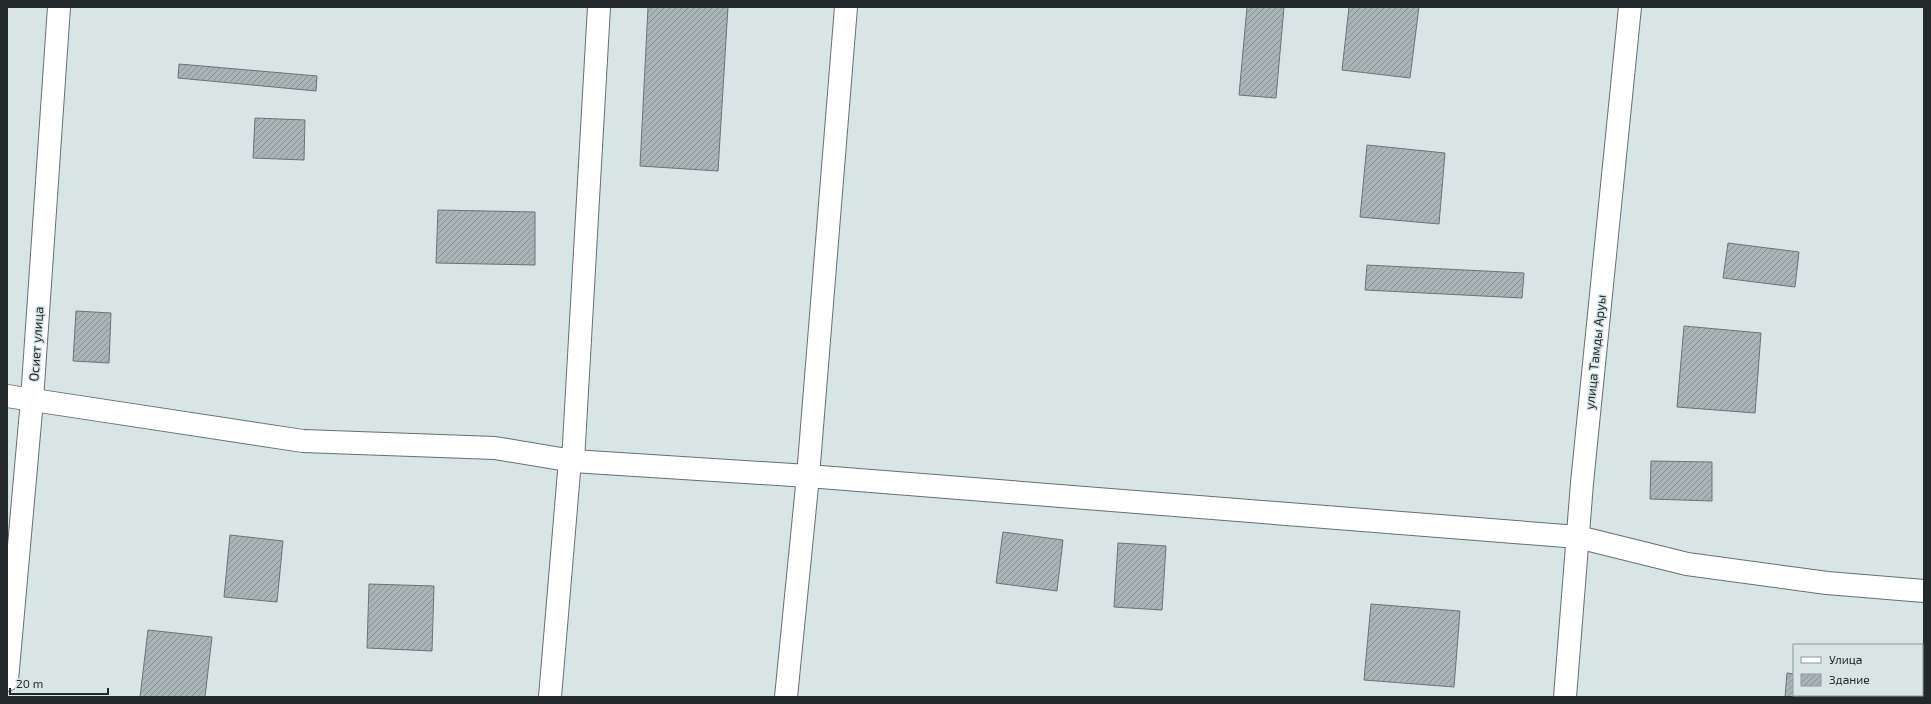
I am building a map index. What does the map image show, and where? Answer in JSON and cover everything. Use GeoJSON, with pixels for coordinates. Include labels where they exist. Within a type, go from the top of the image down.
{"type":"FeatureCollection","features":[{"type":"Feature","properties":{"kind":"street","name":"Осиет улица"},"geometry":{"type":"LineString","coordinates":[[7,680],[32,400],[59,7]]}},
{"type":"Feature","properties":{"kind":"street"},"geometry":{"type":"LineString","coordinates":[[550,697],[571,460],[599,7]]}},
{"type":"Feature","properties":{"kind":"street"},"geometry":{"type":"LineString","coordinates":[[786,697],[808,476],[846,7]]}},
{"type":"Feature","properties":{"kind":"street","name":"улица Тамды Аруы"},"geometry":{"type":"LineString","coordinates":[[1565,697],[1578,537],[1630,7]]}},
{"type":"Feature","properties":{"kind":"street"},"geometry":{"type":"LineString","coordinates":[[7,396],[303,441],[495,448],[571,460],[808,476],[1578,537],[1687,564],[1827,583],[1924,591]]}},
{"type":"Feature","properties":{"kind":"building"},"geometry":{"type":"Polygon","coordinates":[[[648,7],[728,7],[718,171],[640,166],[648,7]]]}},
{"type":"Feature","properties":{"kind":"building"},"geometry":{"type":"Polygon","coordinates":[[[1247,7],[1284,7],[1276,98],[1239,95],[1247,7]]]}},
{"type":"Feature","properties":{"kind":"building"},"geometry":{"type":"Polygon","coordinates":[[[1349,7],[1419,7],[1410,78],[1342,70],[1349,7]]]}},
{"type":"Feature","properties":{"kind":"building"},"geometry":{"type":"Polygon","coordinates":[[[179,64],[317,76],[316,91],[178,78],[179,64]]]}},
{"type":"Feature","properties":{"kind":"building"},"geometry":{"type":"Polygon","coordinates":[[[255,118],[305,120],[304,160],[253,158],[255,118]]]}},
{"type":"Feature","properties":{"kind":"building"},"geometry":{"type":"Polygon","coordinates":[[[1367,145],[1445,153],[1439,224],[1360,217],[1367,145]]]}},
{"type":"Feature","properties":{"kind":"building"},"geometry":{"type":"Polygon","coordinates":[[[438,210],[535,212],[535,265],[436,263],[438,210]]]}},
{"type":"Feature","properties":{"kind":"building"},"geometry":{"type":"Polygon","coordinates":[[[1728,243],[1799,252],[1795,287],[1723,278],[1728,243]]]}},
{"type":"Feature","properties":{"kind":"building"},"geometry":{"type":"Polygon","coordinates":[[[1367,265],[1524,273],[1522,298],[1365,290],[1367,265]]]}},
{"type":"Feature","properties":{"kind":"building"},"geometry":{"type":"Polygon","coordinates":[[[76,311],[111,313],[109,363],[73,361],[76,311]]]}},
{"type":"Feature","properties":{"kind":"building"},"geometry":{"type":"Polygon","coordinates":[[[1684,326],[1761,333],[1755,413],[1677,407],[1684,326]]]}},
{"type":"Feature","properties":{"kind":"building"},"geometry":{"type":"Polygon","coordinates":[[[1651,461],[1712,462],[1712,501],[1650,499],[1651,461]]]}},
{"type":"Feature","properties":{"kind":"building"},"geometry":{"type":"Polygon","coordinates":[[[1003,532],[1063,540],[1057,591],[996,583],[1003,532]]]}},
{"type":"Feature","properties":{"kind":"building"},"geometry":{"type":"Polygon","coordinates":[[[230,535],[283,541],[277,602],[224,597],[230,535]]]}},
{"type":"Feature","properties":{"kind":"building"},"geometry":{"type":"Polygon","coordinates":[[[1118,543],[1166,546],[1162,610],[1114,607],[1118,543]]]}},
{"type":"Feature","properties":{"kind":"building"},"geometry":{"type":"Polygon","coordinates":[[[369,584],[434,586],[432,651],[367,648],[369,584]]]}},
{"type":"Feature","properties":{"kind":"building"},"geometry":{"type":"Polygon","coordinates":[[[1371,604],[1460,611],[1454,687],[1364,680],[1371,604]]]}},
{"type":"Feature","properties":{"kind":"building"},"geometry":{"type":"Polygon","coordinates":[[[148,630],[212,637],[205,697],[140,697],[148,630]]]}},
{"type":"Feature","properties":{"kind":"building"},"geometry":{"type":"Polygon","coordinates":[[[1787,673],[1793,674],[1793,696],[1860,696],[1860,697],[1785,697],[1787,673]]]}}]}
